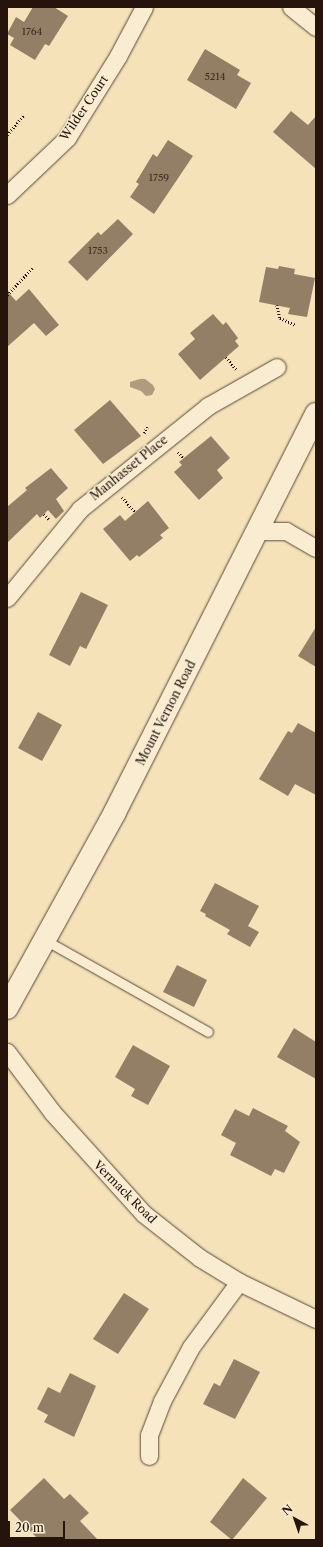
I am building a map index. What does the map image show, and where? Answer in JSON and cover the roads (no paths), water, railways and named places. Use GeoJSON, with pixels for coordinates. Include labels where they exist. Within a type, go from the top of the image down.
{"type":"FeatureCollection","features":[{"type":"Feature","properties":{"kind":"main road","name":"Mount Vernon Road"},"geometry":{"type":"LineString","coordinates":[[7,1008],[115,812],[316,414]]}},
{"type":"Feature","properties":{"kind":"street","name":"Wilder Court"},"geometry":{"type":"LineString","coordinates":[[7,195],[67,138],[118,56],[144,7]]}},
{"type":"Feature","properties":{"kind":"street"},"geometry":{"type":"LineString","coordinates":[[291,7],[316,27]]}},
{"type":"Feature","properties":{"kind":"street","name":"Manhasset Place"},"geometry":{"type":"LineString","coordinates":[[7,598],[80,509],[208,406],[277,368]]}},
{"type":"Feature","properties":{"kind":"street"},"geometry":{"type":"LineString","coordinates":[[258,531],[286,531],[316,548]]}},
{"type":"Feature","properties":{"kind":"street","name":"Vermack Road"},"geometry":{"type":"LineString","coordinates":[[7,1052],[52,1112],[144,1214],[200,1258],[239,1282],[316,1319]]}},
{"type":"Feature","properties":{"kind":"street"},"geometry":{"type":"LineString","coordinates":[[148,1456],[149,1435],[162,1401],[191,1347],[239,1282]]}},
{"type":"Feature","properties":{"kind":"lane"},"geometry":{"type":"LineString","coordinates":[[45,940],[208,1032]]}}]}
